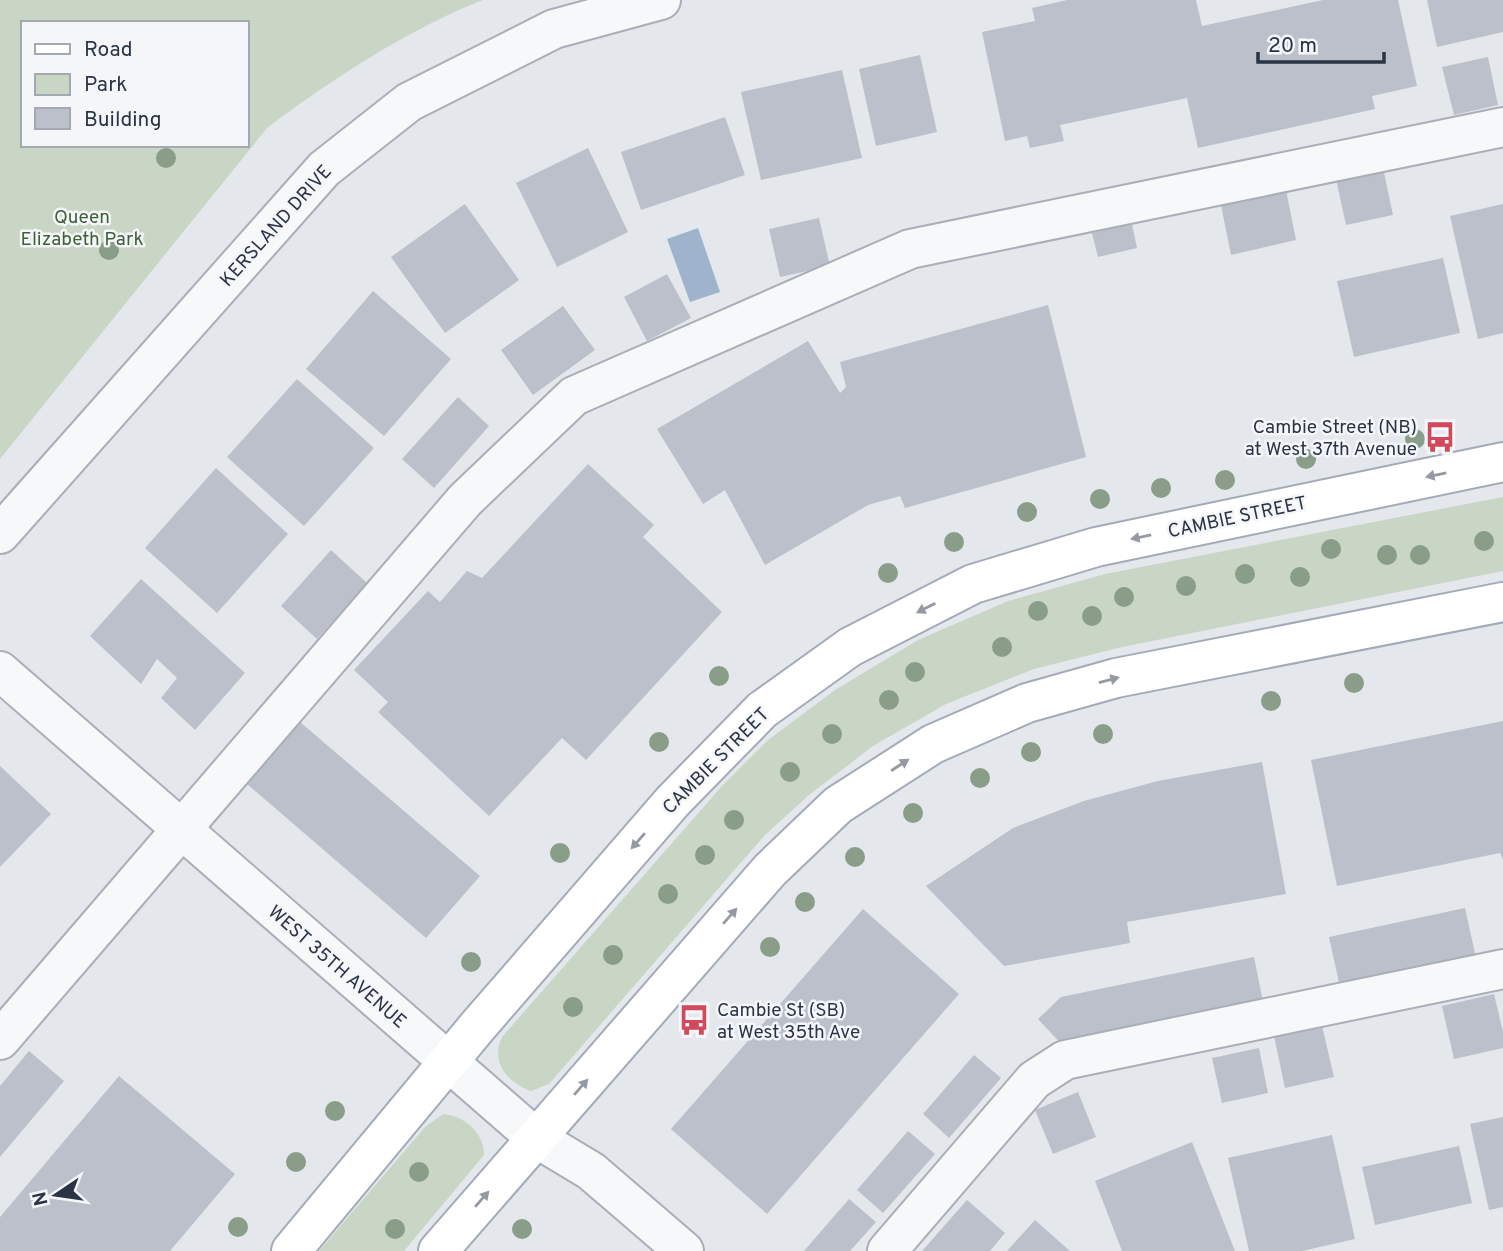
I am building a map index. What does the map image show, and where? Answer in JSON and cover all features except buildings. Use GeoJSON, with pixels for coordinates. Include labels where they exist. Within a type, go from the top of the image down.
{"type":"FeatureCollection","features":[{"type":"Feature","properties":{"kind":"main road","name":"CAMBIE STREET"},"geometry":{"type":"LineString","coordinates":[[291,1251],[486,1017],[673,801],[762,710],[850,647],[973,584],[1096,547],[1503,462]]}},
{"type":"Feature","properties":{"kind":"main road"},"geometry":{"type":"LineString","coordinates":[[438,1251],[770,870],[838,805],[933,744],[1027,703],[1116,678],[1503,602]]}},
{"type":"Feature","properties":{"kind":"street","name":"KERSLAND DRIVE"},"geometry":{"type":"LineString","coordinates":[[0,534],[324,169],[409,102],[554,29],[653,1]]}},
{"type":"Feature","properties":{"kind":"street"},"geometry":{"type":"LineString","coordinates":[[0,1040],[465,500],[574,396],[911,249],[1503,128]]}},
{"type":"Feature","properties":{"kind":"street","name":"WEST 35TH AVENUE"},"geometry":{"type":"LineString","coordinates":[[0,671],[536,1138],[591,1171],[684,1251]]}},
{"type":"Feature","properties":{"kind":"street"},"geometry":{"type":"LineString","coordinates":[[887,1251],[1034,1080],[1065,1060],[1503,969]]}},
{"type":"Feature","properties":{"kind":"green space","name":"Queen Elizabeth Park"},"geometry":{"type":"Polygon","coordinates":[[[0,0],[483,0],[399,40],[317,92],[267,128],[0,459],[0,0]]]}},
{"type":"Feature","properties":{"kind":"green space"},"geometry":{"type":"Polygon","coordinates":[[[1503,497],[1503,571],[1122,647],[1034,669],[946,704],[873,746],[809,795],[764,836],[549,1084],[531,1091],[515,1083],[503,1070],[498,1054],[502,1037],[722,786],[768,740],[835,690],[918,640],[1008,601],[1105,574],[1503,497]]]}},
{"type":"Feature","properties":{"kind":"green space"},"geometry":{"type":"Polygon","coordinates":[[[443,1114],[458,1118],[472,1127],[481,1140],[484,1155],[404,1251],[319,1251],[425,1127],[443,1114]]]}},
{"type":"Feature","properties":{"kind":"water"},"geometry":{"type":"Polygon","coordinates":[[[698,228],[720,292],[690,302],[667,239],[698,228]]]}},
{"type":"Feature","properties":{"kind":"place","name":"Cambie Street (NB) at West 37th Avenue"},"geometry":{"type":"Point","coordinates":[1440,437]}},
{"type":"Feature","properties":{"kind":"place","name":"Cambie St (SB) at West 35th Ave"},"geometry":{"type":"Point","coordinates":[694,1020]}}]}
